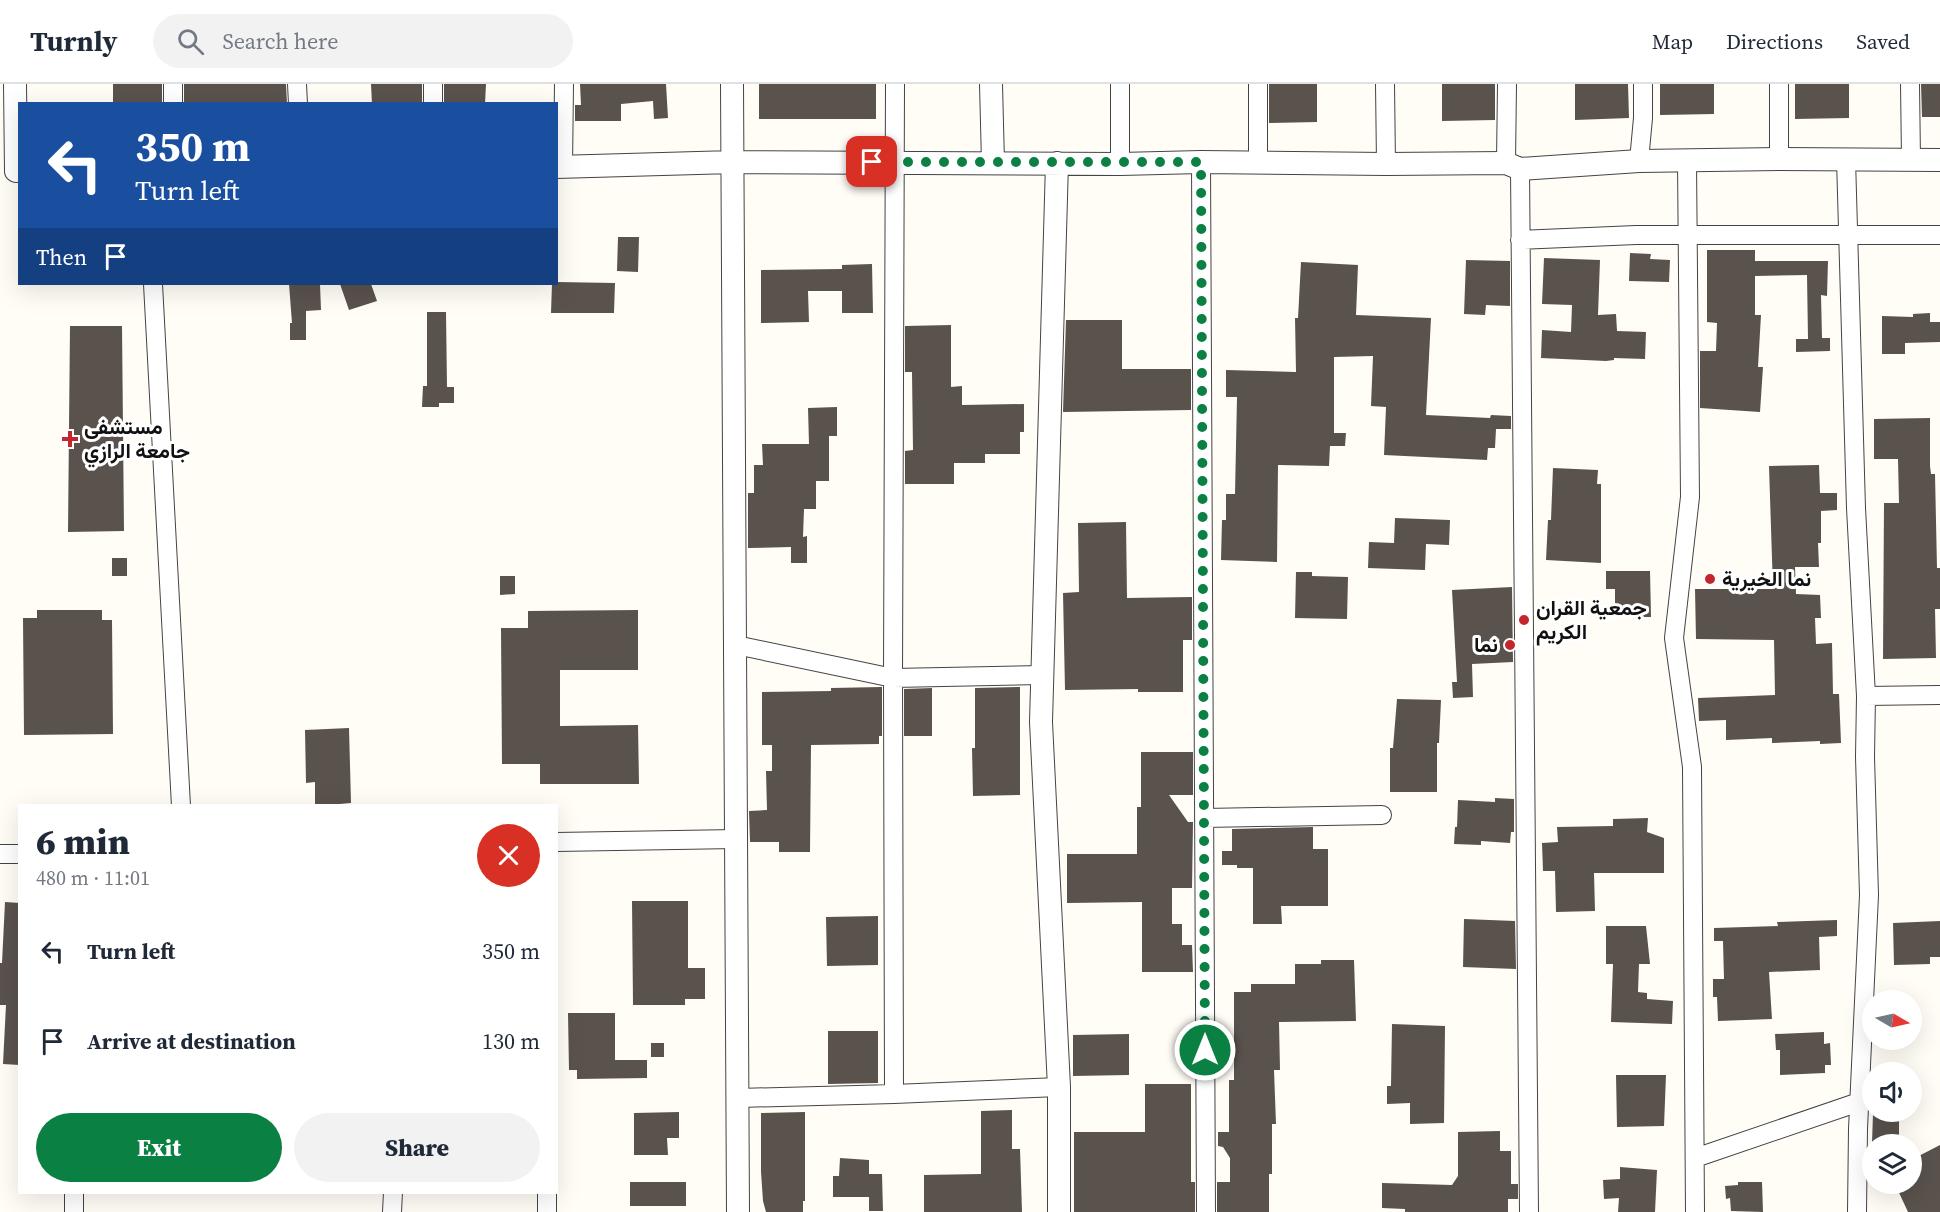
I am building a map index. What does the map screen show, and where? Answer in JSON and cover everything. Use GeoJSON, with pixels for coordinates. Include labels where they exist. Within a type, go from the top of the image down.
{"type":"FeatureCollection","features":[{"type":"Feature","properties":{"kind":"street"},"geometry":{"type":"LineString","coordinates":[[12,171],[15,84]]}},
{"type":"Feature","properties":{"kind":"street"},"geometry":{"type":"LineString","coordinates":[[173,84],[173,102]]}},
{"type":"Feature","properties":{"kind":"street"},"geometry":{"type":"LineString","coordinates":[[297,84],[298,102]]}},
{"type":"Feature","properties":{"kind":"street"},"geometry":{"type":"LineString","coordinates":[[433,84],[433,102]]}},
{"type":"Feature","properties":{"kind":"street"},"geometry":{"type":"LineString","coordinates":[[564,84],[560,167],[733,162],[1120,164],[1201,162],[1513,166],[1779,159],[1940,160]]}},
{"type":"Feature","properties":{"kind":"street"},"geometry":{"type":"LineString","coordinates":[[732,84],[738,1212]]}},
{"type":"Feature","properties":{"kind":"street"},"geometry":{"type":"LineString","coordinates":[[894,1094],[895,84]]}},
{"type":"Feature","properties":{"kind":"street"},"geometry":{"type":"LineString","coordinates":[[991,84],[993,163]]}},
{"type":"Feature","properties":{"kind":"street"},"geometry":{"type":"LineString","coordinates":[[1120,84],[1120,164]]}},
{"type":"Feature","properties":{"kind":"street"},"geometry":{"type":"LineString","coordinates":[[1258,84],[1258,164]]}},
{"type":"Feature","properties":{"kind":"street"},"geometry":{"type":"LineString","coordinates":[[1385,84],[1386,164]]}},
{"type":"Feature","properties":{"kind":"street"},"geometry":{"type":"LineString","coordinates":[[1507,84],[1520,240],[1529,1212]]}},
{"type":"Feature","properties":{"kind":"street"},"geometry":{"type":"LineString","coordinates":[[1639,161],[1643,118],[1642,84]]}},
{"type":"Feature","properties":{"kind":"street"},"geometry":{"type":"LineString","coordinates":[[1779,84],[1779,159]]}},
{"type":"Feature","properties":{"kind":"street"},"geometry":{"type":"LineString","coordinates":[[1910,84],[1911,159]]}},
{"type":"Feature","properties":{"kind":"street"},"geometry":{"type":"LineString","coordinates":[[1846,159],[1856,508],[1866,696],[1865,757],[1869,895],[1859,1102],[1857,1212]]}},
{"type":"Feature","properties":{"kind":"street"},"geometry":{"type":"LineString","coordinates":[[1687,161],[1690,497],[1674,638],[1692,767],[1695,1212]]}},
{"type":"Feature","properties":{"kind":"street"},"geometry":{"type":"LineString","coordinates":[[1201,162],[1206,1212]]}},
{"type":"Feature","properties":{"kind":"street"},"geometry":{"type":"LineString","coordinates":[[1057,163],[1041,722],[1059,1087],[1059,1212]]}},
{"type":"Feature","properties":{"kind":"street"},"geometry":{"type":"LineString","coordinates":[[1520,240],[1636,235],[1940,235]]}},
{"type":"Feature","properties":{"kind":"street"},"geometry":{"type":"LineString","coordinates":[[153,285],[181,804]]}},
{"type":"Feature","properties":{"kind":"street"},"geometry":{"type":"LineString","coordinates":[[736,645],[893,678],[1043,675]]}},
{"type":"Feature","properties":{"kind":"street"},"geometry":{"type":"LineString","coordinates":[[1866,696],[1940,695]]}},
{"type":"Feature","properties":{"kind":"street"},"geometry":{"type":"LineString","coordinates":[[1204,818],[1382,815]]}},
{"type":"Feature","properties":{"kind":"street"},"geometry":{"type":"LineString","coordinates":[[558,842],[736,839]]}},
{"type":"Feature","properties":{"kind":"street"},"geometry":{"type":"LineString","coordinates":[[0,854],[18,854]]}},
{"type":"Feature","properties":{"kind":"street"},"geometry":{"type":"LineString","coordinates":[[738,1098],[1059,1087]]}},
{"type":"Feature","properties":{"kind":"street"},"geometry":{"type":"LineString","coordinates":[[1695,1158],[1859,1102]]}},
{"type":"Feature","properties":{"kind":"street"},"geometry":{"type":"LineString","coordinates":[[74,1194],[74,1212]]}},
{"type":"Feature","properties":{"kind":"street"},"geometry":{"type":"LineString","coordinates":[[392,1212],[393,1194]]}},
{"type":"Feature","properties":{"kind":"street"},"geometry":{"type":"LineString","coordinates":[[547,1194],[547,1212]]}},
{"type":"Feature","properties":{"kind":"building"},"geometry":{"type":"Polygon","coordinates":[[[113,84],[162,84],[162,102],[113,102],[113,84]]]}},
{"type":"Feature","properties":{"kind":"building"},"geometry":{"type":"Polygon","coordinates":[[[184,84],[286,84],[287,102],[184,102],[184,84]]]}},
{"type":"Feature","properties":{"kind":"building"},"geometry":{"type":"Polygon","coordinates":[[[371,84],[422,84],[422,102],[372,102],[371,84]]]}},
{"type":"Feature","properties":{"kind":"building"},"geometry":{"type":"Polygon","coordinates":[[[444,84],[486,84],[485,102],[444,102],[444,84]]]}},
{"type":"Feature","properties":{"kind":"building"},"geometry":{"type":"Polygon","coordinates":[[[580,84],[666,84],[668,118],[654,119],[653,101],[621,104],[621,121],[575,121],[575,105],[581,105],[580,84]]]}},
{"type":"Feature","properties":{"kind":"building"},"geometry":{"type":"Polygon","coordinates":[[[759,84],[876,84],[876,119],[759,119],[759,84]]]}},
{"type":"Feature","properties":{"kind":"building"},"geometry":{"type":"Polygon","coordinates":[[[1269,84],[1317,84],[1317,122],[1269,123],[1269,84]]]}},
{"type":"Feature","properties":{"kind":"building"},"geometry":{"type":"Polygon","coordinates":[[[1442,84],[1495,84],[1495,120],[1442,121],[1442,84]]]}},
{"type":"Feature","properties":{"kind":"building"},"geometry":{"type":"Polygon","coordinates":[[[1575,84],[1628,84],[1629,118],[1575,120],[1575,84]]]}},
{"type":"Feature","properties":{"kind":"building"},"geometry":{"type":"Polygon","coordinates":[[[1660,84],[1714,84],[1714,114],[1660,115],[1660,84]]]}},
{"type":"Feature","properties":{"kind":"building"},"geometry":{"type":"Polygon","coordinates":[[[1795,84],[1849,84],[1849,118],[1795,119],[1795,84]]]}},
{"type":"Feature","properties":{"kind":"building"},"geometry":{"type":"Polygon","coordinates":[[[1921,84],[1940,84],[1940,117],[1922,117],[1921,84]]]}},
{"type":"Feature","properties":{"kind":"building"},"geometry":{"type":"Polygon","coordinates":[[[618,237],[639,237],[638,272],[617,271],[618,237]]]}},
{"type":"Feature","properties":{"kind":"building"},"geometry":{"type":"Polygon","coordinates":[[[1707,250],[1755,250],[1755,261],[1828,261],[1827,296],[1821,295],[1822,338],[1830,338],[1830,351],[1796,352],[1796,339],[1808,339],[1807,275],[1755,276],[1755,315],[1761,315],[1758,367],[1763,367],[1760,412],[1700,408],[1700,351],[1716,351],[1717,323],[1707,322],[1707,250]]]}},
{"type":"Feature","properties":{"kind":"building"},"geometry":{"type":"Polygon","coordinates":[[[1630,253],[1651,254],[1650,259],[1670,260],[1669,282],[1629,281],[1630,253]]]}},
{"type":"Feature","properties":{"kind":"building"},"geometry":{"type":"Polygon","coordinates":[[[1544,258],[1600,260],[1598,315],[1616,314],[1617,331],[1646,332],[1645,359],[1614,358],[1614,360],[1606,361],[1541,358],[1542,330],[1571,332],[1572,305],[1542,304],[1544,258]]]}},
{"type":"Feature","properties":{"kind":"building"},"geometry":{"type":"Polygon","coordinates":[[[1466,260],[1510,261],[1510,306],[1486,305],[1485,315],[1464,314],[1466,260]]]}},
{"type":"Feature","properties":{"kind":"building"},"geometry":{"type":"Polygon","coordinates":[[[1301,262],[1358,265],[1356,315],[1431,318],[1426,415],[1490,418],[1491,415],[1511,416],[1511,429],[1496,429],[1495,448],[1488,448],[1487,460],[1384,455],[1386,407],[1371,406],[1373,356],[1334,357],[1334,433],[1346,433],[1345,446],[1330,446],[1329,466],[1278,465],[1277,562],[1221,560],[1222,520],[1226,520],[1226,494],[1235,494],[1237,397],[1226,397],[1226,370],[1296,372],[1295,318],[1298,318],[1301,262]]]}},
{"type":"Feature","properties":{"kind":"building"},"geometry":{"type":"Polygon","coordinates":[[[872,264],[873,313],[842,313],[842,291],[808,291],[809,322],[761,323],[761,270],[842,269],[842,265],[872,264]]]}},
{"type":"Feature","properties":{"kind":"building"},"geometry":{"type":"Polygon","coordinates":[[[558,282],[615,283],[614,313],[551,313],[552,285],[558,285],[558,282]]]}},
{"type":"Feature","properties":{"kind":"building"},"geometry":{"type":"Polygon","coordinates":[[[289,285],[320,285],[321,310],[306,311],[306,340],[290,340],[290,323],[292,323],[289,285]]]}},
{"type":"Feature","properties":{"kind":"building"},"geometry":{"type":"Polygon","coordinates":[[[340,285],[371,285],[377,301],[349,310],[340,285]]]}},
{"type":"Feature","properties":{"kind":"building"},"geometry":{"type":"Polygon","coordinates":[[[427,312],[446,312],[447,387],[454,387],[454,403],[439,403],[439,407],[422,407],[423,386],[427,386],[427,312]]]}},
{"type":"Feature","properties":{"kind":"building"},"geometry":{"type":"Polygon","coordinates":[[[1930,313],[1930,322],[1940,322],[1940,342],[1905,343],[1905,354],[1882,354],[1882,316],[1913,317],[1913,314],[1930,313]]]}},
{"type":"Feature","properties":{"kind":"building"},"geometry":{"type":"Polygon","coordinates":[[[1066,320],[1122,320],[1122,369],[1191,369],[1191,410],[1063,412],[1066,320]]]}},
{"type":"Feature","properties":{"kind":"building"},"geometry":{"type":"Polygon","coordinates":[[[951,325],[951,387],[962,386],[962,405],[1024,404],[1024,432],[1020,432],[1020,454],[985,454],[985,463],[954,463],[954,484],[905,484],[905,451],[913,450],[912,372],[905,372],[905,326],[951,325]]]}},
{"type":"Feature","properties":{"kind":"building"},"geometry":{"type":"Polygon","coordinates":[[[70,326],[122,326],[124,531],[68,532],[70,326]]]}},
{"type":"Feature","properties":{"kind":"building"},"geometry":{"type":"Polygon","coordinates":[[[837,407],[837,436],[829,436],[829,481],[816,481],[816,509],[804,509],[803,537],[807,536],[807,563],[791,563],[791,547],[748,548],[748,493],[754,493],[754,465],[763,465],[762,444],[809,444],[808,408],[837,407]]]}},
{"type":"Feature","properties":{"kind":"building"},"geometry":{"type":"Polygon","coordinates":[[[1930,418],[1930,466],[1931,474],[1935,474],[1937,568],[1940,568],[1940,609],[1935,609],[1936,658],[1883,659],[1884,503],[1899,503],[1898,459],[1874,459],[1874,419],[1930,418]]]}},
{"type":"Feature","properties":{"kind":"building"},"geometry":{"type":"Polygon","coordinates":[[[1819,465],[1820,493],[1837,493],[1837,510],[1821,511],[1821,543],[1818,543],[1819,567],[1795,567],[1796,594],[1820,595],[1821,618],[1815,618],[1816,644],[1832,643],[1833,694],[1839,694],[1841,743],[1820,744],[1820,741],[1772,743],[1772,738],[1726,740],[1726,720],[1699,721],[1698,698],[1775,695],[1774,640],[1696,639],[1695,589],[1773,589],[1769,466],[1819,465]]]}},
{"type":"Feature","properties":{"kind":"building"},"geometry":{"type":"Polygon","coordinates":[[[1553,468],[1598,470],[1597,484],[1601,484],[1601,563],[1546,560],[1548,520],[1551,520],[1553,468]]]}},
{"type":"Feature","properties":{"kind":"building"},"geometry":{"type":"Polygon","coordinates":[[[1395,518],[1450,520],[1449,545],[1426,544],[1425,570],[1368,568],[1369,542],[1394,543],[1395,518]]]}},
{"type":"Feature","properties":{"kind":"building"},"geometry":{"type":"Polygon","coordinates":[[[1126,522],[1127,598],[1192,597],[1192,640],[1183,640],[1183,692],[1138,692],[1138,689],[1065,690],[1063,593],[1079,592],[1078,523],[1126,522]]]}},
{"type":"Feature","properties":{"kind":"building"},"geometry":{"type":"Polygon","coordinates":[[[112,558],[127,558],[127,576],[112,576],[112,558]]]}},
{"type":"Feature","properties":{"kind":"building"},"geometry":{"type":"Polygon","coordinates":[[[1606,571],[1650,571],[1651,617],[1621,617],[1621,606],[1615,606],[1615,589],[1606,589],[1606,571]]]}},
{"type":"Feature","properties":{"kind":"building"},"geometry":{"type":"Polygon","coordinates":[[[1296,572],[1312,572],[1312,576],[1348,577],[1347,619],[1295,618],[1296,572]]]}},
{"type":"Feature","properties":{"kind":"building"},"geometry":{"type":"Polygon","coordinates":[[[500,576],[515,576],[515,594],[500,595],[500,576]]]}},
{"type":"Feature","properties":{"kind":"building"},"geometry":{"type":"Polygon","coordinates":[[[1512,587],[1513,662],[1472,664],[1473,697],[1453,698],[1452,682],[1457,682],[1452,590],[1512,587]]]}},
{"type":"Feature","properties":{"kind":"building"},"geometry":{"type":"Polygon","coordinates":[[[37,610],[102,610],[102,620],[112,620],[113,734],[24,735],[23,618],[37,618],[37,610]]]}},
{"type":"Feature","properties":{"kind":"building"},"geometry":{"type":"Polygon","coordinates":[[[638,610],[638,670],[560,670],[560,726],[638,725],[639,784],[540,784],[540,764],[502,764],[501,628],[528,628],[528,611],[638,610]]]}},
{"type":"Feature","properties":{"kind":"building"},"geometry":{"type":"Polygon","coordinates":[[[882,687],[882,736],[879,736],[879,744],[811,745],[810,852],[779,852],[779,842],[750,842],[749,811],[767,810],[766,771],[772,771],[772,745],[762,745],[762,692],[831,691],[831,688],[882,687]]]}},
{"type":"Feature","properties":{"kind":"building"},"geometry":{"type":"Polygon","coordinates":[[[1020,687],[1020,795],[973,796],[972,748],[975,748],[975,688],[1020,687]]]}},
{"type":"Feature","properties":{"kind":"building"},"geometry":{"type":"Polygon","coordinates":[[[932,688],[932,736],[904,736],[904,689],[932,688]]]}},
{"type":"Feature","properties":{"kind":"building"},"geometry":{"type":"Polygon","coordinates":[[[1397,699],[1441,700],[1439,743],[1437,743],[1437,792],[1390,792],[1390,748],[1393,748],[1397,699]]]}},
{"type":"Feature","properties":{"kind":"building"},"geometry":{"type":"Polygon","coordinates":[[[349,728],[351,803],[315,804],[315,782],[306,783],[305,730],[349,728]]]}},
{"type":"Feature","properties":{"kind":"building"},"geometry":{"type":"Polygon","coordinates":[[[1141,752],[1193,752],[1193,795],[1169,795],[1188,822],[1193,822],[1192,888],[1172,888],[1172,924],[1182,924],[1182,945],[1192,945],[1193,972],[1142,972],[1142,902],[1067,903],[1067,854],[1137,854],[1137,807],[1141,807],[1141,752]]]}},
{"type":"Feature","properties":{"kind":"building"},"geometry":{"type":"Polygon","coordinates":[[[1495,798],[1514,799],[1514,832],[1511,832],[1510,843],[1481,841],[1481,845],[1454,844],[1458,800],[1495,802],[1495,798]]]}},
{"type":"Feature","properties":{"kind":"building"},"geometry":{"type":"Polygon","coordinates":[[[1648,818],[1647,832],[1664,838],[1664,873],[1594,873],[1595,911],[1556,912],[1555,871],[1543,871],[1542,843],[1558,842],[1557,827],[1613,826],[1613,819],[1648,818]]]}},
{"type":"Feature","properties":{"kind":"building"},"geometry":{"type":"Polygon","coordinates":[[[1313,827],[1313,849],[1328,849],[1328,906],[1281,906],[1282,924],[1253,924],[1253,868],[1222,865],[1222,851],[1232,851],[1232,829],[1313,827]]]}},
{"type":"Feature","properties":{"kind":"building"},"geometry":{"type":"Polygon","coordinates":[[[632,901],[688,901],[688,968],[705,968],[705,999],[685,999],[685,1005],[633,1005],[632,901]]]}},
{"type":"Feature","properties":{"kind":"building"},"geometry":{"type":"Polygon","coordinates":[[[5,902],[18,903],[18,1065],[3,1064],[6,1005],[0,1005],[0,963],[2,963],[5,902]]]}},
{"type":"Feature","properties":{"kind":"building"},"geometry":{"type":"Polygon","coordinates":[[[878,916],[878,965],[827,966],[826,917],[878,916]]]}},
{"type":"Feature","properties":{"kind":"building"},"geometry":{"type":"Polygon","coordinates":[[[1464,919],[1515,921],[1516,969],[1463,967],[1464,919]]]}},
{"type":"Feature","properties":{"kind":"building"},"geometry":{"type":"Polygon","coordinates":[[[1837,920],[1837,936],[1819,937],[1820,970],[1769,972],[1772,1019],[1718,1021],[1717,997],[1713,997],[1713,979],[1724,979],[1723,941],[1714,941],[1714,928],[1778,926],[1777,922],[1837,920]]]}},
{"type":"Feature","properties":{"kind":"building"},"geometry":{"type":"Polygon","coordinates":[[[1940,921],[1940,957],[1930,957],[1930,964],[1894,965],[1893,923],[1940,921]]]}},
{"type":"Feature","properties":{"kind":"building"},"geometry":{"type":"Polygon","coordinates":[[[1606,926],[1646,926],[1650,964],[1639,964],[1638,992],[1647,993],[1647,999],[1673,1001],[1672,1024],[1611,1022],[1613,964],[1606,964],[1606,926]]]}},
{"type":"Feature","properties":{"kind":"building"},"geometry":{"type":"Polygon","coordinates":[[[1321,960],[1354,960],[1356,1021],[1279,1022],[1280,1070],[1274,1070],[1276,1124],[1272,1124],[1269,1212],[1217,1212],[1217,1182],[1230,1182],[1230,1158],[1223,1147],[1218,1146],[1218,1132],[1229,1132],[1229,1080],[1234,1080],[1234,992],[1251,992],[1251,984],[1295,984],[1295,964],[1321,964],[1321,960]]]}},
{"type":"Feature","properties":{"kind":"building"},"geometry":{"type":"Polygon","coordinates":[[[568,1013],[615,1013],[615,1060],[647,1060],[647,1078],[577,1079],[577,1070],[569,1070],[568,1013]]]}},
{"type":"Feature","properties":{"kind":"building"},"geometry":{"type":"Polygon","coordinates":[[[1392,1024],[1445,1026],[1444,1123],[1410,1124],[1410,1103],[1387,1104],[1387,1086],[1391,1086],[1392,1024]]]}},
{"type":"Feature","properties":{"kind":"building"},"geometry":{"type":"Polygon","coordinates":[[[828,1031],[878,1031],[878,1083],[828,1084],[828,1031]]]}},
{"type":"Feature","properties":{"kind":"building"},"geometry":{"type":"Polygon","coordinates":[[[1824,1032],[1824,1044],[1830,1043],[1831,1065],[1825,1065],[1825,1073],[1780,1075],[1780,1050],[1776,1050],[1775,1034],[1824,1032]]]}},
{"type":"Feature","properties":{"kind":"building"},"geometry":{"type":"Polygon","coordinates":[[[1129,1034],[1129,1075],[1073,1076],[1073,1035],[1129,1034]]]}},
{"type":"Feature","properties":{"kind":"building"},"geometry":{"type":"Polygon","coordinates":[[[651,1043],[664,1043],[664,1057],[651,1057],[651,1043]]]}},
{"type":"Feature","properties":{"kind":"building"},"geometry":{"type":"Polygon","coordinates":[[[1616,1075],[1666,1075],[1664,1126],[1617,1127],[1616,1075]]]}},
{"type":"Feature","properties":{"kind":"building"},"geometry":{"type":"Polygon","coordinates":[[[1145,1084],[1191,1084],[1191,1182],[1195,1182],[1195,1212],[1074,1212],[1074,1132],[1145,1132],[1145,1084]]]}},
{"type":"Feature","properties":{"kind":"building"},"geometry":{"type":"Polygon","coordinates":[[[1012,1110],[1012,1149],[1020,1149],[1022,1212],[924,1212],[924,1175],[981,1174],[981,1111],[1012,1110]]]}},
{"type":"Feature","properties":{"kind":"building"},"geometry":{"type":"Polygon","coordinates":[[[679,1112],[679,1138],[667,1138],[668,1155],[634,1155],[634,1113],[679,1112]]]}},
{"type":"Feature","properties":{"kind":"building"},"geometry":{"type":"Polygon","coordinates":[[[805,1112],[803,1212],[766,1212],[761,1172],[761,1113],[805,1112]]]}},
{"type":"Feature","properties":{"kind":"building"},"geometry":{"type":"Polygon","coordinates":[[[1873,1122],[1899,1122],[1899,1134],[1872,1134],[1873,1122]]]}},
{"type":"Feature","properties":{"kind":"building"},"geometry":{"type":"Polygon","coordinates":[[[1500,1131],[1500,1151],[1511,1151],[1511,1184],[1518,1184],[1518,1199],[1508,1199],[1508,1212],[1405,1212],[1405,1209],[1382,1208],[1382,1183],[1452,1185],[1458,1176],[1458,1132],[1500,1131]]]}},
{"type":"Feature","properties":{"kind":"building"},"geometry":{"type":"Polygon","coordinates":[[[1940,1145],[1940,1212],[1908,1212],[1900,1194],[1922,1194],[1922,1154],[1940,1145]]]}},
{"type":"Feature","properties":{"kind":"building"},"geometry":{"type":"Polygon","coordinates":[[[840,1158],[869,1160],[869,1174],[882,1174],[883,1211],[869,1211],[869,1197],[833,1197],[833,1176],[839,1176],[840,1158]]]}},
{"type":"Feature","properties":{"kind":"building"},"geometry":{"type":"Polygon","coordinates":[[[1620,1167],[1657,1170],[1655,1212],[1618,1212],[1619,1198],[1604,1199],[1603,1180],[1620,1179],[1620,1167]]]}},
{"type":"Feature","properties":{"kind":"building"},"geometry":{"type":"Polygon","coordinates":[[[630,1182],[686,1182],[686,1206],[630,1206],[630,1182]]]}},
{"type":"Feature","properties":{"kind":"building"},"geometry":{"type":"Polygon","coordinates":[[[1738,1182],[1762,1182],[1763,1212],[1731,1211],[1730,1198],[1726,1199],[1725,1186],[1738,1185],[1738,1182]]]}},
{"type":"Feature","properties":{"kind":"place","name":"مستشفى جامعة الرازي"},"geometry":{"type":"Point","coordinates":[70,439]}},
{"type":"Feature","properties":{"kind":"place","name":"نما الخيرية"},"geometry":{"type":"Point","coordinates":[1710,579]}},
{"type":"Feature","properties":{"kind":"place","name":"جمعية القران الكريم"},"geometry":{"type":"Point","coordinates":[1524,620]}},
{"type":"Feature","properties":{"kind":"place","name":"نما"},"geometry":{"type":"Point","coordinates":[1510,645]}},
{"type":"Feature","properties":{"kind":"route"},"geometry":{"type":"LineString","coordinates":[[872,162],[1120,164],[1201,162],[1205,1050]]}}]}
